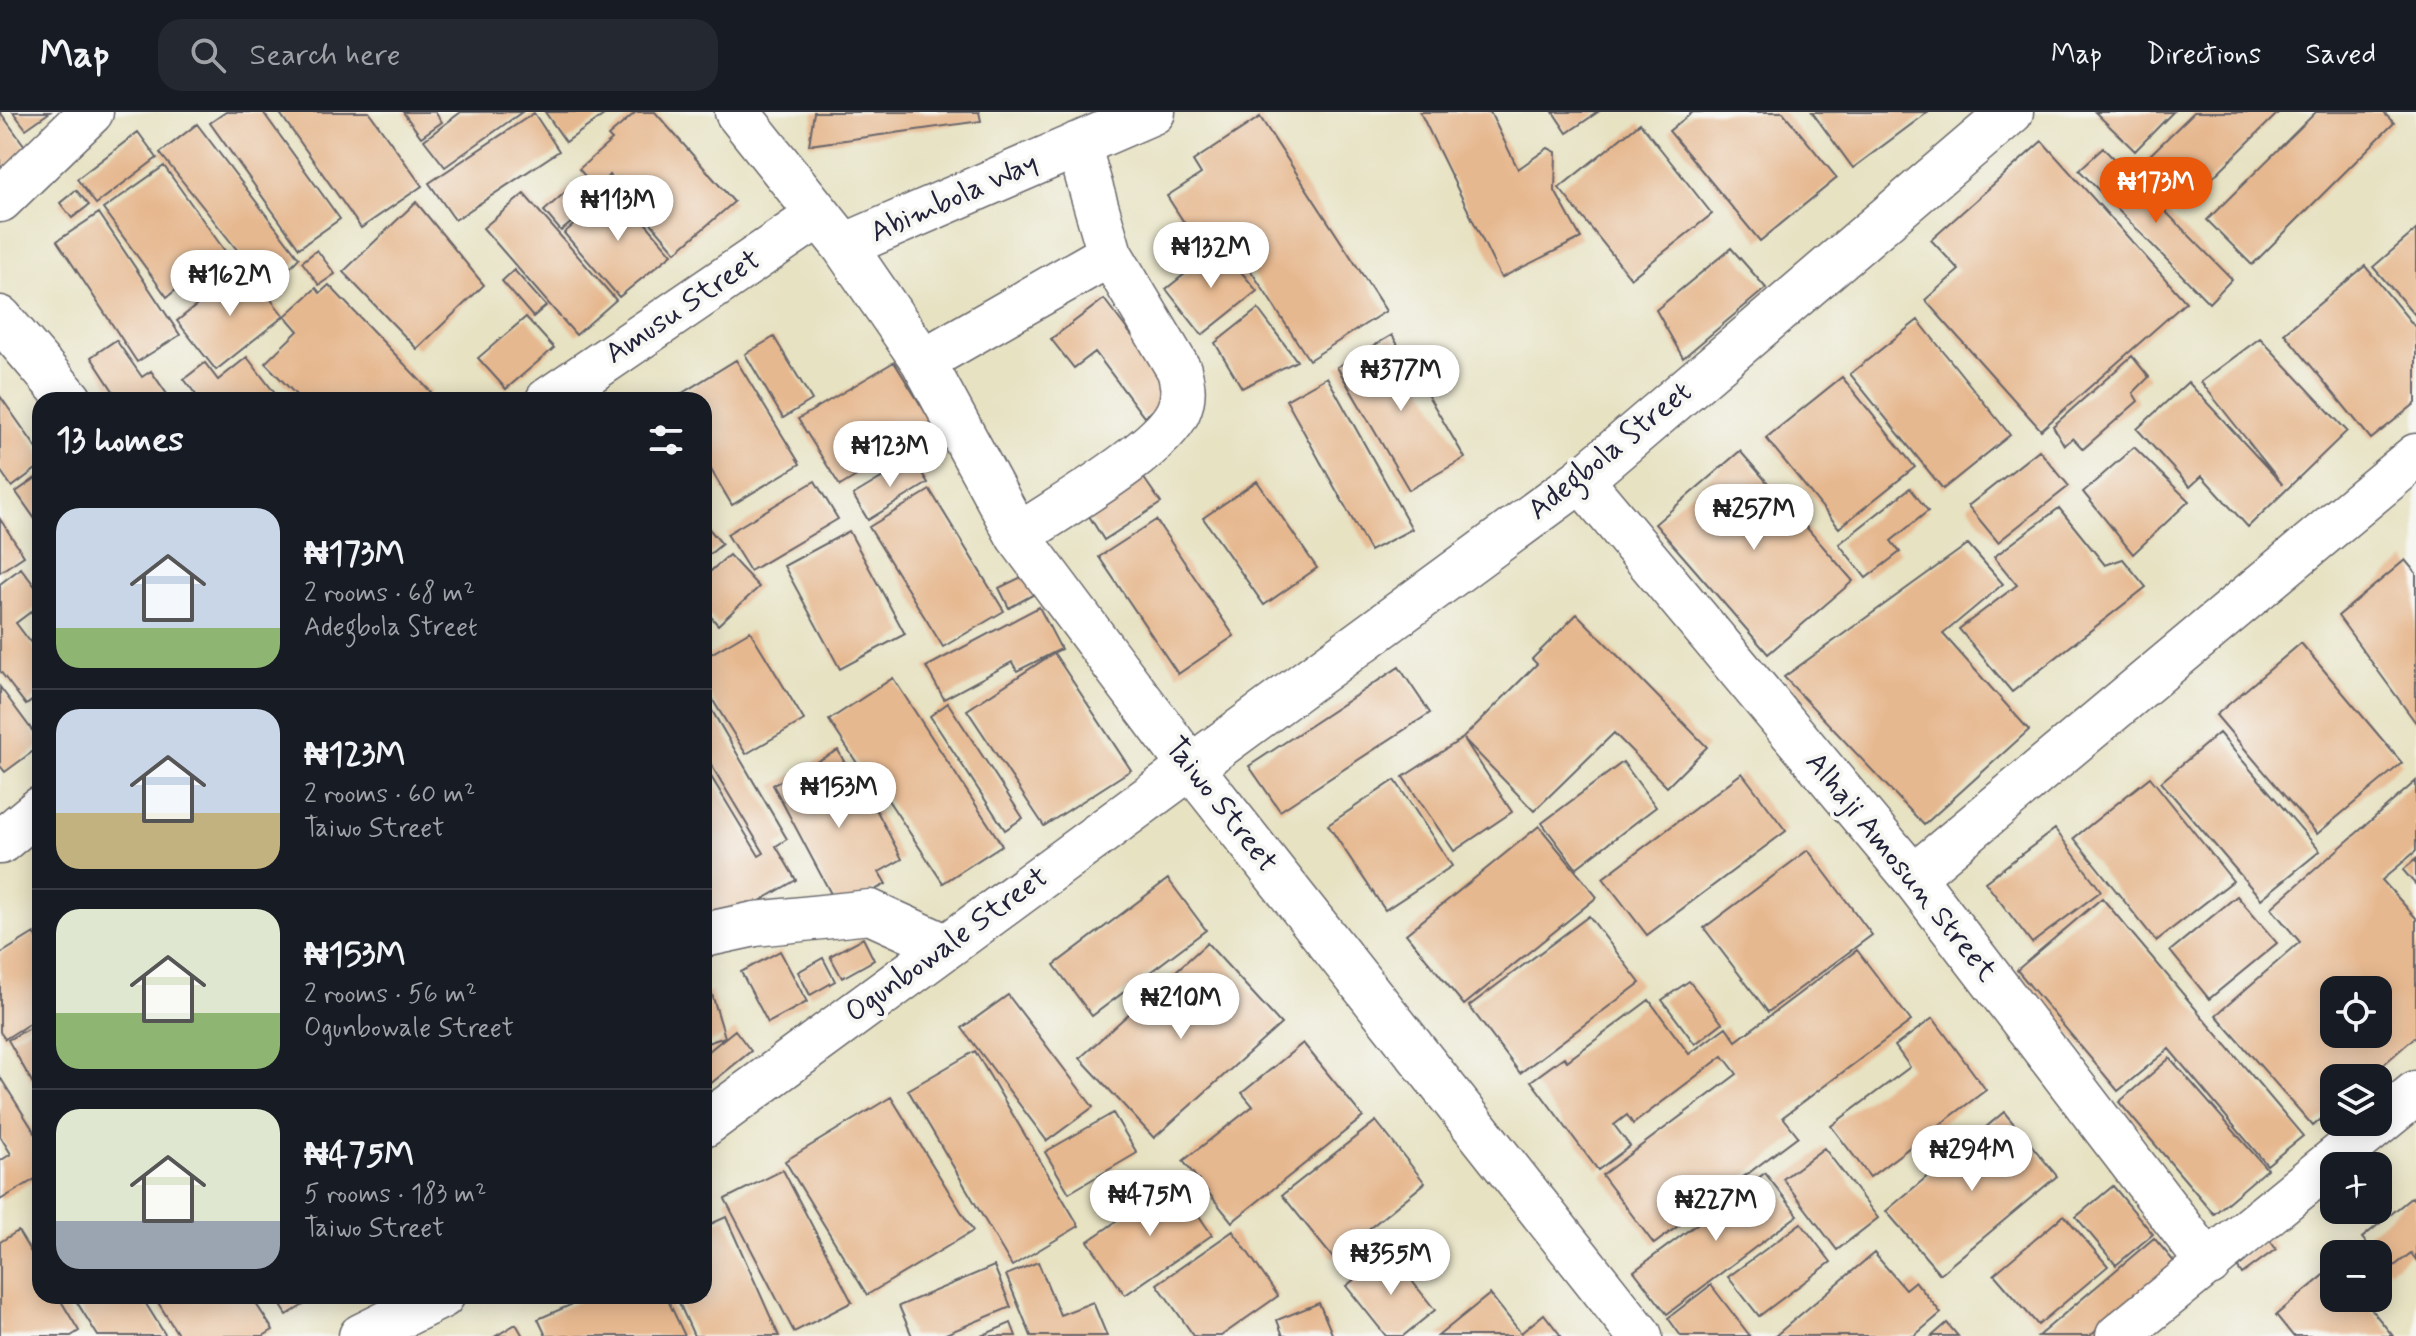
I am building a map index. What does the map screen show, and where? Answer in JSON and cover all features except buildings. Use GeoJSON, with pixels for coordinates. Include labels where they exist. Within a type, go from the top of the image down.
{"type":"FeatureCollection","features":[{"type":"Feature","properties":{"kind":"street"},"geometry":{"type":"LineString","coordinates":[[0,200],[91,112]]}},
{"type":"Feature","properties":{"kind":"street","name":"Taiwo Street"},"geometry":{"type":"LineString","coordinates":[[737,112],[831,230],[923,361],[1018,536],[1190,766],[1640,1336]]}},
{"type":"Feature","properties":{"kind":"street","name":"Abimbola Way"},"geometry":{"type":"LineString","coordinates":[[831,230],[1078,144],[1153,112]]}},
{"type":"Feature","properties":{"kind":"street","name":"Adegbola Street"},"geometry":{"type":"LineString","coordinates":[[1190,766],[1581,480],[2011,112]]}},
{"type":"Feature","properties":{"kind":"street"},"geometry":{"type":"LineString","coordinates":[[1018,536],[1157,440],[1178,412],[1185,390],[1179,370],[1110,254],[1078,144]]}},
{"type":"Feature","properties":{"kind":"street","name":"Amusu Street"},"geometry":{"type":"LineString","coordinates":[[561,392],[831,230]]}},
{"type":"Feature","properties":{"kind":"street"},"geometry":{"type":"LineString","coordinates":[[923,361],[1110,254]]}},
{"type":"Feature","properties":{"kind":"street"},"geometry":{"type":"LineString","coordinates":[[0,318],[63,392]]}},
{"type":"Feature","properties":{"kind":"street"},"geometry":{"type":"LineString","coordinates":[[1913,877],[2416,456]]}},
{"type":"Feature","properties":{"kind":"street","name":"Alhaji Amosun Street"},"geometry":{"type":"LineString","coordinates":[[1581,480],[1913,877],[2209,1264]]}},
{"type":"Feature","properties":{"kind":"street","name":"Ogunbowale Street"},"geometry":{"type":"LineString","coordinates":[[712,1119],[1190,766]]}},
{"type":"Feature","properties":{"kind":"street"},"geometry":{"type":"LineString","coordinates":[[0,842],[32,816]]}},
{"type":"Feature","properties":{"kind":"street"},"geometry":{"type":"LineString","coordinates":[[712,933],[755,924],[870,912],[945,946]]}},
{"type":"Feature","properties":{"kind":"street"},"geometry":{"type":"LineString","coordinates":[[2118,1336],[2416,1093]]}},
{"type":"Feature","properties":{"kind":"street"},"geometry":{"type":"LineString","coordinates":[[361,1336],[426,1304]]}}]}
